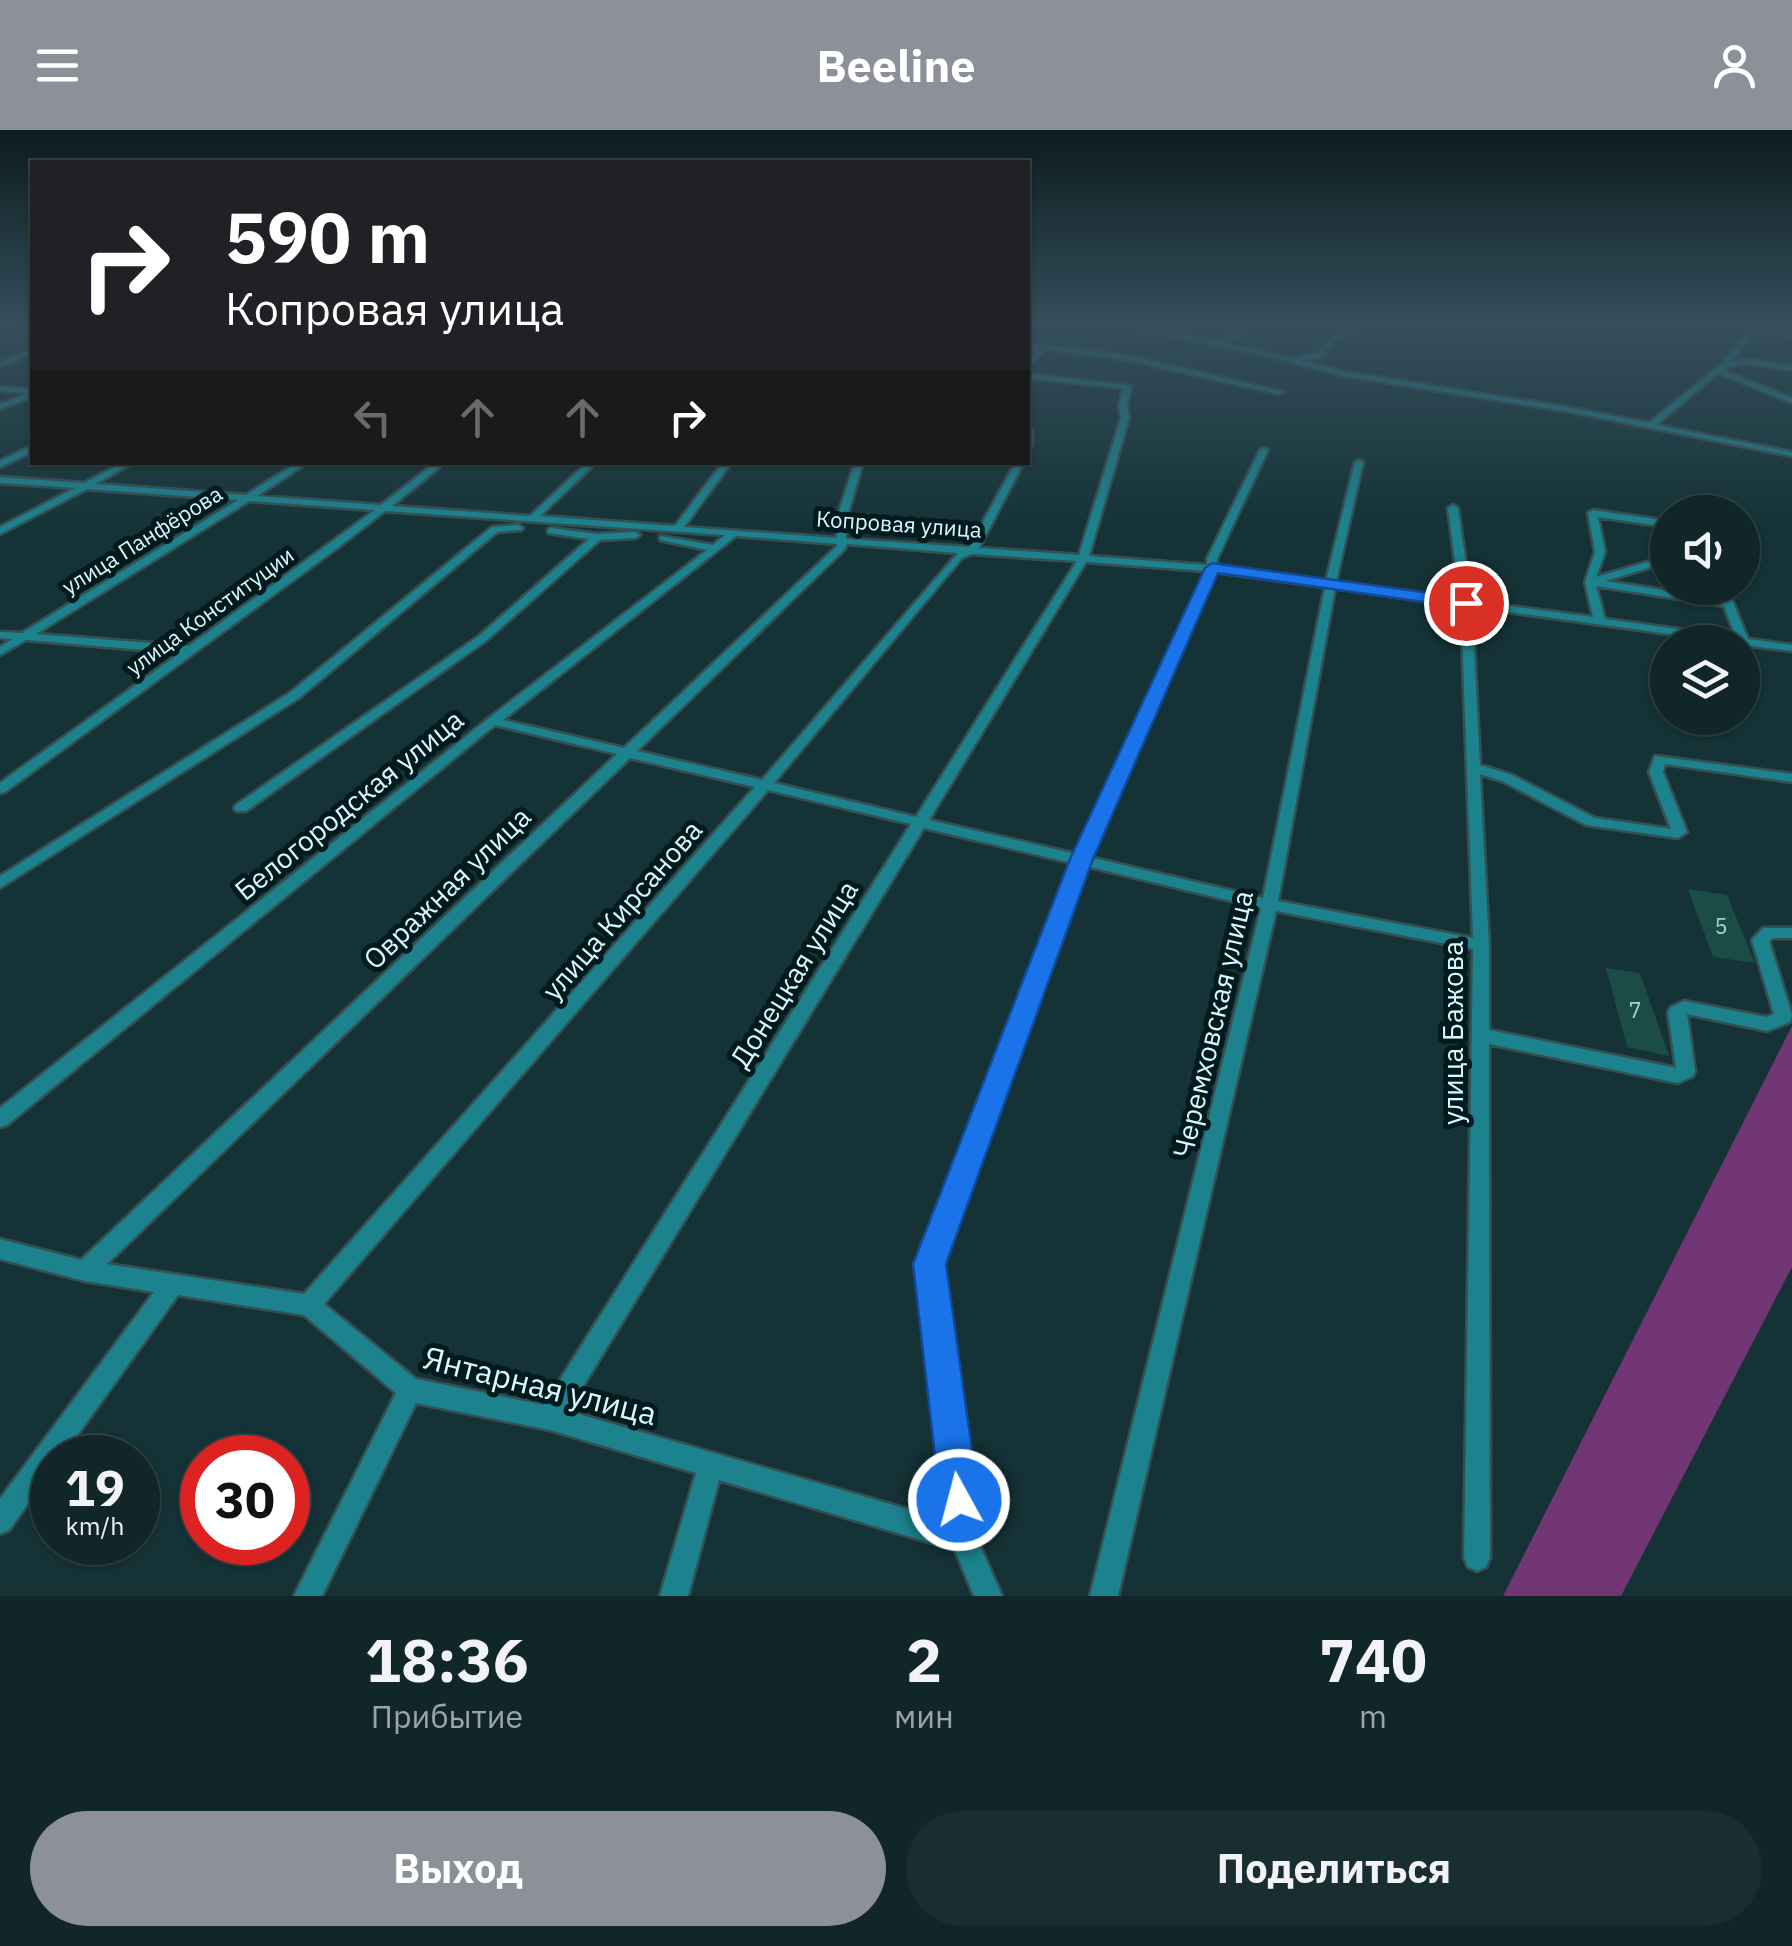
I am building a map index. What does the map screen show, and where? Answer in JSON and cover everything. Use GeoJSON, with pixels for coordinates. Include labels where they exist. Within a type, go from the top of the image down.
{"type":"FeatureCollection","features":[{"type":"Feature","properties":{"kind":"street","name":"Донецкая улица"},"geometry":{"type":"LineString","coordinates":[[550,1418],[1083,558],[1125,418],[1126,392]]}},
{"type":"Feature","properties":{"kind":"street"},"geometry":{"type":"LineString","coordinates":[[1468,392],[1792,454]]}},
{"type":"Feature","properties":{"kind":"street"},"geometry":{"type":"LineString","coordinates":[[1651,425],[1690,392]]}},
{"type":"Feature","properties":{"kind":"street"},"geometry":{"type":"LineString","coordinates":[[0,407],[30,394]]}},
{"type":"Feature","properties":{"kind":"street"},"geometry":{"type":"LineString","coordinates":[[0,464],[30,450]]}},
{"type":"Feature","properties":{"kind":"street"},"geometry":{"type":"LineString","coordinates":[[988,1596],[964,1539],[929,1264],[1082,859],[1212,568],[1236,502],[1264,450]]}},
{"type":"Feature","properties":{"kind":"street","name":"Черемховская улица"},"geometry":{"type":"LineString","coordinates":[[1104,1596],[1270,905],[1330,584],[1359,462]]}},
{"type":"Feature","properties":{"kind":"street"},"geometry":{"type":"LineString","coordinates":[[0,531],[126,465]]}},
{"type":"Feature","properties":{"kind":"street","name":"улица Панфёрова"},"geometry":{"type":"LineString","coordinates":[[0,652],[300,465]]}},
{"type":"Feature","properties":{"kind":"street","name":"улица Конституции"},"geometry":{"type":"LineString","coordinates":[[0,789],[438,465]]}},
{"type":"Feature","properties":{"kind":"street"},"geometry":{"type":"LineString","coordinates":[[531,520],[590,465]]}},
{"type":"Feature","properties":{"kind":"street"},"geometry":{"type":"LineString","coordinates":[[677,530],[726,465]]}},
{"type":"Feature","properties":{"kind":"street"},"geometry":{"type":"LineString","coordinates":[[844,540],[841,521],[859,465]]}},
{"type":"Feature","properties":{"kind":"street","name":"улица Кирсанова"},"geometry":{"type":"LineString","coordinates":[[309,1305],[960,556],[974,549],[1018,465]]}},
{"type":"Feature","properties":{"kind":"street","name":"Копровая улица"},"geometry":{"type":"LineString","coordinates":[[0,480],[1212,568],[1650,629]]}},
{"type":"Feature","properties":{"kind":"street","name":"улица Бажова"},"geometry":{"type":"LineString","coordinates":[[1452,508],[1466,603],[1481,944],[1477,1558]]}},
{"type":"Feature","properties":{"kind":"street"},"geometry":{"type":"LineString","coordinates":[[1600,622],[1590,582],[1590,569],[1600,552],[1593,513],[1650,521]]}},
{"type":"Feature","properties":{"kind":"street"},"geometry":{"type":"LineString","coordinates":[[0,883],[295,695],[495,529],[596,537],[642,535],[714,548]]}},
{"type":"Feature","properties":{"kind":"street","name":"Белогородская улица"},"geometry":{"type":"LineString","coordinates":[[0,1119],[492,721],[733,534]]}},
{"type":"Feature","properties":{"kind":"street"},"geometry":{"type":"LineString","coordinates":[[242,808],[483,638],[596,537]]}},
{"type":"Feature","properties":{"kind":"street","name":"Овражная улица"},"geometry":{"type":"LineString","coordinates":[[85,1272],[844,540]]}},
{"type":"Feature","properties":{"kind":"street"},"geometry":{"type":"LineString","coordinates":[[1590,582],[1650,564]]}},
{"type":"Feature","properties":{"kind":"street"},"geometry":{"type":"LineString","coordinates":[[1590,582],[1650,591]]}},
{"type":"Feature","properties":{"kind":"street"},"geometry":{"type":"LineString","coordinates":[[0,635],[190,650]]}},
{"type":"Feature","properties":{"kind":"street","name":"Копровая улица"},"geometry":{"type":"LineString","coordinates":[[1760,644],[1792,648]]}},
{"type":"Feature","properties":{"kind":"street"},"geometry":{"type":"LineString","coordinates":[[492,721],[1270,905],[1481,944]]}},
{"type":"Feature","properties":{"kind":"street"},"geometry":{"type":"LineString","coordinates":[[1474,767],[1507,778],[1591,822],[1678,834],[1656,772],[1660,759],[1792,778]]}},
{"type":"Feature","properties":{"kind":"street"},"geometry":{"type":"LineString","coordinates":[[1480,1035],[1678,1076],[1686,1071],[1677,1012],[1684,1007],[1768,1024],[1784,1018],[1760,940],[1769,932],[1792,933]]}},
{"type":"Feature","properties":{"kind":"street"},"geometry":{"type":"LineString","coordinates":[[0,1249],[85,1272],[309,1305]]}},
{"type":"Feature","properties":{"kind":"street"},"geometry":{"type":"LineString","coordinates":[[0,1521],[171,1287]]}},
{"type":"Feature","properties":{"kind":"street","name":"Янтарная улица"},"geometry":{"type":"LineString","coordinates":[[309,1305],[410,1390],[550,1418],[964,1539]]}},
{"type":"Feature","properties":{"kind":"street"},"geometry":{"type":"LineString","coordinates":[[308,1596],[410,1390]]}},
{"type":"Feature","properties":{"kind":"street"},"geometry":{"type":"LineString","coordinates":[[674,1596],[711,1465]]}},
{"type":"Feature","properties":{"kind":"shaded area"},"geometry":{"type":"Polygon","coordinates":[[[1792,1026],[1792,1267],[1621,1596],[1503,1596],[1792,1026]]]}},
{"type":"Feature","properties":{"kind":"building"},"geometry":{"type":"Polygon","coordinates":[[[1688,889],[1727,895],[1755,963],[1713,957],[1688,889]]]}},
{"type":"Feature","properties":{"kind":"building"},"geometry":{"type":"Polygon","coordinates":[[[1606,968],[1640,973],[1669,1056],[1627,1047],[1606,968]]]}},
{"type":"Feature","properties":{"kind":"route"},"geometry":{"type":"LineString","coordinates":[[959,1500],[929,1264],[1082,859],[1212,568],[1466,603]]}}]}
